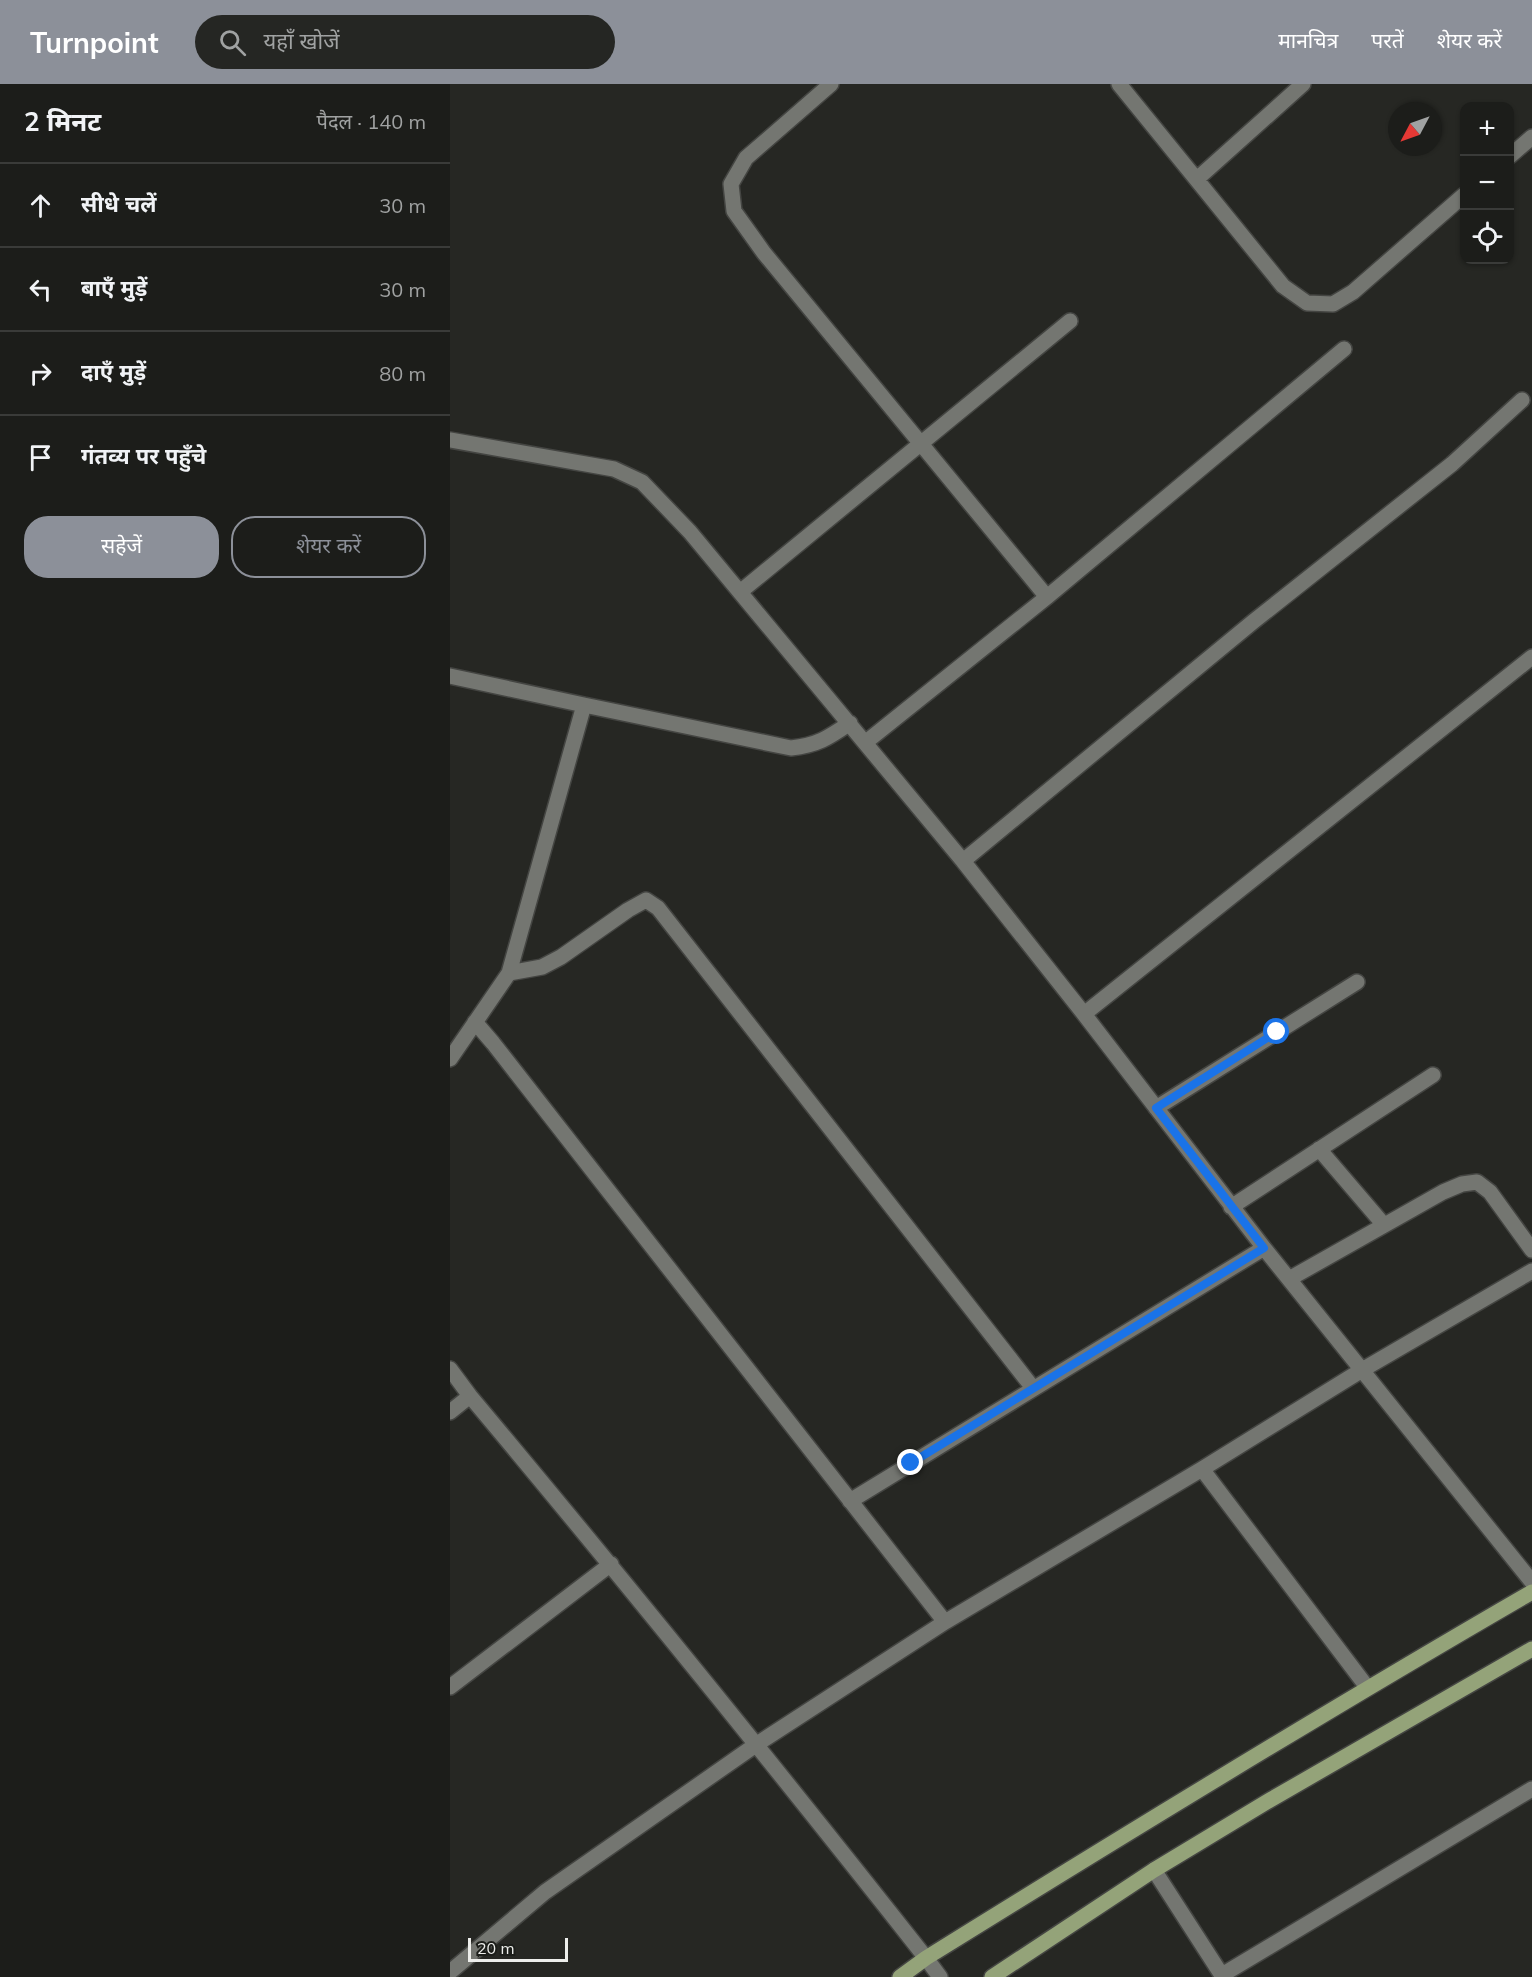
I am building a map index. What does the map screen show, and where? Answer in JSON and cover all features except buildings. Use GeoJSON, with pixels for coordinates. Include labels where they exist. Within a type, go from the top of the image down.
{"type":"FeatureCollection","features":[{"type":"Feature","properties":{"kind":"main road"},"geometry":{"type":"LineString","coordinates":[[900,1977],[926,1958],[1366,1688],[1532,1592]]}},
{"type":"Feature","properties":{"kind":"main road"},"geometry":{"type":"LineString","coordinates":[[992,1977],[1154,1870],[1532,1648]]}},
{"type":"Feature","properties":{"kind":"street"},"geometry":{"type":"LineString","coordinates":[[831,84],[746,158],[731,184],[734,210],[764,253],[1047,597]]}},
{"type":"Feature","properties":{"kind":"street"},"geometry":{"type":"LineString","coordinates":[[1119,84],[1283,286],[1307,303],[1333,304],[1353,292],[1460,198]]}},
{"type":"Feature","properties":{"kind":"street"},"geometry":{"type":"LineString","coordinates":[[1197,180],[1303,84]]}},
{"type":"Feature","properties":{"kind":"street"},"geometry":{"type":"LineString","coordinates":[[1514,152],[1532,137]]}},
{"type":"Feature","properties":{"kind":"street"},"geometry":{"type":"LineString","coordinates":[[740,592],[1070,321]]}},
{"type":"Feature","properties":{"kind":"street"},"geometry":{"type":"LineString","coordinates":[[866,742],[1047,597],[1344,349]]}},
{"type":"Feature","properties":{"kind":"street"},"geometry":{"type":"LineString","coordinates":[[963,861],[1254,621],[1452,464],[1522,400]]}},
{"type":"Feature","properties":{"kind":"street"},"geometry":{"type":"LineString","coordinates":[[450,440],[614,469],[642,482],[690,532],[963,861],[1084,1014],[1231,1207],[1532,1582]]}},
{"type":"Feature","properties":{"kind":"street"},"geometry":{"type":"LineString","coordinates":[[1084,1014],[1532,657]]}},
{"type":"Feature","properties":{"kind":"street"},"geometry":{"type":"LineString","coordinates":[[450,676],[791,748],[810,746],[829,738],[850,723]]}},
{"type":"Feature","properties":{"kind":"street"},"geometry":{"type":"LineString","coordinates":[[450,1059],[509,973],[584,705]]}},
{"type":"Feature","properties":{"kind":"street"},"geometry":{"type":"LineString","coordinates":[[509,973],[542,967],[561,957],[646,900],[658,908],[1033,1388]]}},
{"type":"Feature","properties":{"kind":"street"},"geometry":{"type":"LineString","coordinates":[[1156,1108],[1357,982]]}},
{"type":"Feature","properties":{"kind":"street"},"geometry":{"type":"LineString","coordinates":[[475,1022],[945,1622]]}},
{"type":"Feature","properties":{"kind":"street"},"geometry":{"type":"LineString","coordinates":[[1231,1207],[1432,1075]]}},
{"type":"Feature","properties":{"kind":"street"},"geometry":{"type":"LineString","coordinates":[[1319,1149],[1384,1225]]}},
{"type":"Feature","properties":{"kind":"street"},"geometry":{"type":"LineString","coordinates":[[1289,1279],[1443,1192],[1462,1184],[1477,1182],[1491,1192],[1532,1250]]}},
{"type":"Feature","properties":{"kind":"street"},"geometry":{"type":"LineString","coordinates":[[850,1501],[1264,1248]]}},
{"type":"Feature","properties":{"kind":"street"},"geometry":{"type":"LineString","coordinates":[[450,1972],[545,1892],[757,1744],[945,1622],[1202,1469],[1362,1370],[1532,1272]]}},
{"type":"Feature","properties":{"kind":"street"},"geometry":{"type":"LineString","coordinates":[[450,1369],[757,1744],[940,1977]]}},
{"type":"Feature","properties":{"kind":"street"},"geometry":{"type":"LineString","coordinates":[[450,1412],[470,1396]]}},
{"type":"Feature","properties":{"kind":"street"},"geometry":{"type":"LineString","coordinates":[[1202,1469],[1366,1688]]}},
{"type":"Feature","properties":{"kind":"street"},"geometry":{"type":"LineString","coordinates":[[450,1687],[611,1564]]}},
{"type":"Feature","properties":{"kind":"street"},"geometry":{"type":"LineString","coordinates":[[1154,1870],[1222,1976],[1532,1789]]}},
{"type":"Feature","properties":{"kind":"route"},"geometry":{"type":"LineString","coordinates":[[911,1463],[1264,1248],[1156,1108],[1277,1032]]}}]}
